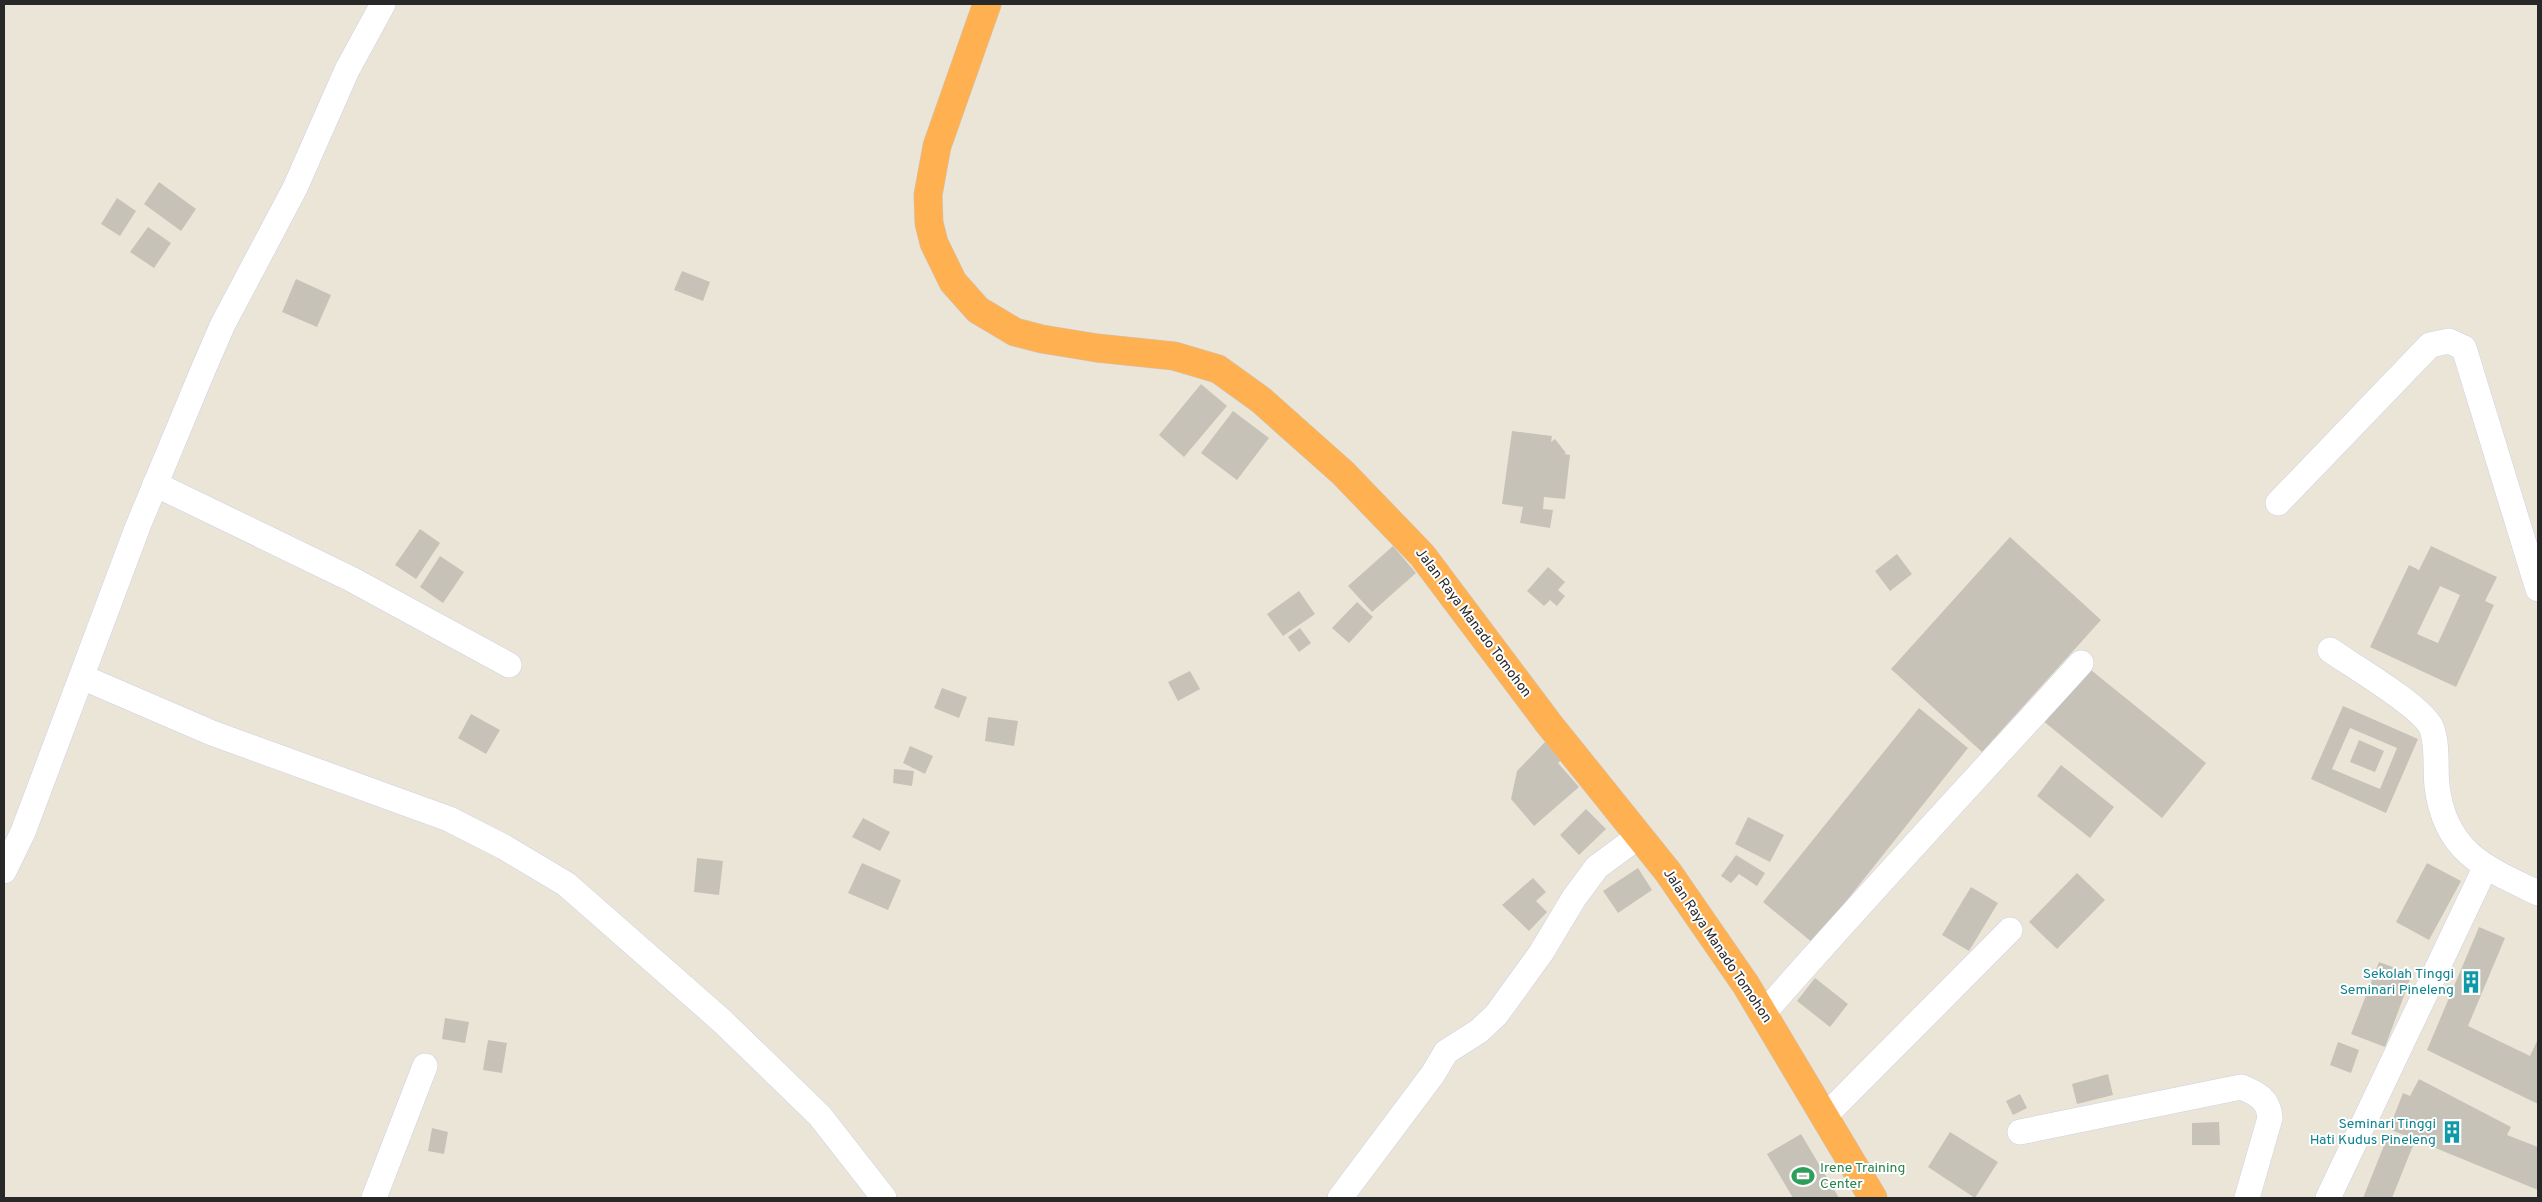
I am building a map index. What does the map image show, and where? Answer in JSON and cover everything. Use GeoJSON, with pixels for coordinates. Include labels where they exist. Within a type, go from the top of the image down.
{"type":"FeatureCollection","features":[{"type":"Feature","properties":{"kind":"highway","name":"Jalan Raya Manado Tomohon"},"geometry":{"type":"LineString","coordinates":[[987,4],[937,146],[928,195],[929,224],[934,243],[953,282],[978,310],[1015,332],[1042,339],[1088,346],[1174,356],[1218,369],[1239,382],[1343,473],[1422,554],[1548,724],[1668,872],[1746,985],[1873,1198]]}},
{"type":"Feature","properties":{"kind":"street"},"geometry":{"type":"LineString","coordinates":[[4,871],[23,832],[155,484],[223,324],[296,188],[347,70],[383,4]]}},
{"type":"Feature","properties":{"kind":"street"},"geometry":{"type":"LineString","coordinates":[[2278,503],[2430,345],[2449,341],[2464,348],[2538,590]]}},
{"type":"Feature","properties":{"kind":"street"},"geometry":{"type":"LineString","coordinates":[[155,484],[351,579],[509,666]]}},
{"type":"Feature","properties":{"kind":"street"},"geometry":{"type":"LineString","coordinates":[[2330,650],[2420,712],[2432,728],[2437,789],[2445,816],[2457,842],[2485,868],[2538,893]]}},
{"type":"Feature","properties":{"kind":"street"},"geometry":{"type":"LineString","coordinates":[[1763,1014],[1854,910],[1958,800],[2081,663]]}},
{"type":"Feature","properties":{"kind":"street"},"geometry":{"type":"LineString","coordinates":[[82,677],[212,733],[448,819],[504,847],[566,884],[722,1020],[820,1116],[884,1198]]}},
{"type":"Feature","properties":{"kind":"street"},"geometry":{"type":"LineString","coordinates":[[1340,1198],[1434,1074],[1446,1052],[1479,1031],[1496,1015],[1541,953],[1574,898],[1597,867],[1639,836]]}},
{"type":"Feature","properties":{"kind":"street"},"geometry":{"type":"LineString","coordinates":[[2328,1198],[2485,868]]}},
{"type":"Feature","properties":{"kind":"street"},"geometry":{"type":"LineString","coordinates":[[1825,1116],[2010,930]]}},
{"type":"Feature","properties":{"kind":"street"},"geometry":{"type":"LineString","coordinates":[[374,1198],[425,1066]]}},
{"type":"Feature","properties":{"kind":"street"},"geometry":{"type":"LineString","coordinates":[[2020,1132],[2241,1087],[2259,1096],[2266,1102],[2270,1118],[2247,1198]]}},
{"type":"Feature","properties":{"kind":"building"},"geometry":{"type":"Polygon","coordinates":[[[159,182],[196,209],[181,231],[144,204],[159,182]]]}},
{"type":"Feature","properties":{"kind":"building"},"geometry":{"type":"Polygon","coordinates":[[[117,198],[136,211],[120,236],[101,224],[117,198]]]}},
{"type":"Feature","properties":{"kind":"building"},"geometry":{"type":"Polygon","coordinates":[[[148,227],[171,243],[154,268],[130,252],[148,227]]]}},
{"type":"Feature","properties":{"kind":"building"},"geometry":{"type":"Polygon","coordinates":[[[682,271],[710,282],[703,301],[674,290],[682,271]]]}},
{"type":"Feature","properties":{"kind":"building"},"geometry":{"type":"Polygon","coordinates":[[[296,279],[331,295],[317,327],[282,312],[296,279]]]}},
{"type":"Feature","properties":{"kind":"building"},"geometry":{"type":"Polygon","coordinates":[[[1201,384],[1227,406],[1184,457],[1159,435],[1201,384]]]}},
{"type":"Feature","properties":{"kind":"building"},"geometry":{"type":"Polygon","coordinates":[[[1233,411],[1269,438],[1237,480],[1201,453],[1233,411]]]}},
{"type":"Feature","properties":{"kind":"building"},"geometry":{"type":"Polygon","coordinates":[[[1512,431],[1552,436],[1551,442],[1555,439],[1566,453],[1564,454],[1570,455],[1565,499],[1544,497],[1543,509],[1553,510],[1550,528],[1520,523],[1523,507],[1502,504],[1512,431]]]}},
{"type":"Feature","properties":{"kind":"building"},"geometry":{"type":"Polygon","coordinates":[[[420,529],[440,543],[416,579],[395,565],[420,529]]]}},
{"type":"Feature","properties":{"kind":"building"},"geometry":{"type":"Polygon","coordinates":[[[2010,537],[2101,620],[1982,752],[1891,669],[2010,537]]]}},
{"type":"Feature","properties":{"kind":"building"},"geometry":{"type":"Polygon","coordinates":[[[1393,546],[1416,573],[1372,612],[1348,586],[1393,546]]]}},
{"type":"Feature","properties":{"kind":"building"},"geometry":{"type":"Polygon","coordinates":[[[2431,546],[2497,577],[2485,601],[2494,605],[2456,687],[2370,647],[2409,565],[2419,570],[2431,546]],[[2440,586],[2417,634],[2438,643],[2460,595],[2440,586]]]}},
{"type":"Feature","properties":{"kind":"building"},"geometry":{"type":"Polygon","coordinates":[[[1897,554],[1912,574],[1890,591],[1875,571],[1897,554]]]}},
{"type":"Feature","properties":{"kind":"building"},"geometry":{"type":"Polygon","coordinates":[[[440,556],[464,572],[443,603],[420,587],[440,556]]]}},
{"type":"Feature","properties":{"kind":"building"},"geometry":{"type":"Polygon","coordinates":[[[1548,567],[1565,582],[1558,590],[1565,596],[1557,606],[1550,600],[1544,606],[1527,591],[1548,567]]]}},
{"type":"Feature","properties":{"kind":"building"},"geometry":{"type":"Polygon","coordinates":[[[1299,591],[1315,614],[1283,636],[1267,614],[1299,591]]]}},
{"type":"Feature","properties":{"kind":"building"},"geometry":{"type":"Polygon","coordinates":[[[1357,602],[1373,617],[1349,643],[1332,628],[1357,602]]]}},
{"type":"Feature","properties":{"kind":"building"},"geometry":{"type":"Polygon","coordinates":[[[1300,628],[1311,643],[1299,652],[1288,637],[1300,628]]]}},
{"type":"Feature","properties":{"kind":"building"},"geometry":{"type":"Polygon","coordinates":[[[2086,666],[2206,763],[2162,818],[2042,720],[2086,666]]]}},
{"type":"Feature","properties":{"kind":"building"},"geometry":{"type":"Polygon","coordinates":[[[1190,671],[1200,689],[1178,701],[1168,682],[1190,671]]]}},
{"type":"Feature","properties":{"kind":"building"},"geometry":{"type":"Polygon","coordinates":[[[942,688],[967,697],[959,718],[934,708],[942,688]]]}},
{"type":"Feature","properties":{"kind":"building"},"geometry":{"type":"Polygon","coordinates":[[[2343,706],[2418,739],[2386,813],[2311,779],[2343,706]],[[2350,728],[2332,769],[2380,789],[2397,748],[2350,728]]]}},
{"type":"Feature","properties":{"kind":"building"},"geometry":{"type":"Polygon","coordinates":[[[1919,708],[1968,748],[1813,943],[1763,902],[1919,708]]]}},
{"type":"Feature","properties":{"kind":"building"},"geometry":{"type":"Polygon","coordinates":[[[471,714],[500,730],[486,754],[458,738],[471,714]]]}},
{"type":"Feature","properties":{"kind":"building"},"geometry":{"type":"Polygon","coordinates":[[[988,717],[1018,721],[1014,746],[985,741],[988,717]]]}},
{"type":"Feature","properties":{"kind":"building"},"geometry":{"type":"Polygon","coordinates":[[[1548,739],[1566,756],[1558,763],[1579,787],[1534,826],[1511,799],[1517,771],[1548,739]]]}},
{"type":"Feature","properties":{"kind":"building"},"geometry":{"type":"Polygon","coordinates":[[[2359,740],[2384,751],[2375,772],[2350,762],[2359,740]]]}},
{"type":"Feature","properties":{"kind":"building"},"geometry":{"type":"Polygon","coordinates":[[[910,746],[933,756],[925,774],[903,763],[910,746]]]}},
{"type":"Feature","properties":{"kind":"building"},"geometry":{"type":"Polygon","coordinates":[[[2061,765],[2114,807],[2090,838],[2037,796],[2061,765]]]}},
{"type":"Feature","properties":{"kind":"building"},"geometry":{"type":"Polygon","coordinates":[[[894,769],[914,771],[912,786],[893,783],[894,769]]]}},
{"type":"Feature","properties":{"kind":"building"},"geometry":{"type":"Polygon","coordinates":[[[1586,809],[1606,829],[1579,855],[1560,835],[1586,809]]]}},
{"type":"Feature","properties":{"kind":"building"},"geometry":{"type":"Polygon","coordinates":[[[1748,817],[1784,835],[1770,862],[1735,844],[1748,817]]]}},
{"type":"Feature","properties":{"kind":"building"},"geometry":{"type":"Polygon","coordinates":[[[863,818],[890,832],[880,851],[852,837],[863,818]]]}},
{"type":"Feature","properties":{"kind":"building"},"geometry":{"type":"Polygon","coordinates":[[[1736,855],[1765,873],[1757,886],[1739,874],[1731,883],[1721,876],[1736,855]]]}},
{"type":"Feature","properties":{"kind":"building"},"geometry":{"type":"Polygon","coordinates":[[[697,858],[723,861],[719,895],[694,892],[697,858]]]}},
{"type":"Feature","properties":{"kind":"building"},"geometry":{"type":"Polygon","coordinates":[[[862,863],[901,880],[888,910],[848,893],[862,863]]]}},
{"type":"Feature","properties":{"kind":"building"},"geometry":{"type":"Polygon","coordinates":[[[2427,863],[2461,881],[2429,940],[2396,922],[2427,863]]]}},
{"type":"Feature","properties":{"kind":"building"},"geometry":{"type":"Polygon","coordinates":[[[1638,868],[1652,890],[1618,913],[1603,891],[1638,868]]]}},
{"type":"Feature","properties":{"kind":"building"},"geometry":{"type":"Polygon","coordinates":[[[2077,873],[2105,900],[2057,949],[2029,922],[2077,873]]]}},
{"type":"Feature","properties":{"kind":"building"},"geometry":{"type":"Polygon","coordinates":[[[1533,878],[1546,892],[1536,901],[1547,912],[1529,931],[1502,905],[1533,878]]]}},
{"type":"Feature","properties":{"kind":"building"},"geometry":{"type":"Polygon","coordinates":[[[1971,887],[1998,903],[1969,951],[1942,935],[1971,887]]]}},
{"type":"Feature","properties":{"kind":"building","name":"Sekolah Tinggi Seminari Pineleng"},"geometry":{"type":"Polygon","coordinates":[[[2479,927],[2505,938],[2468,1026],[2530,1056],[2538,1039],[2538,1104],[2427,1050],[2479,927]]]}},
{"type":"Feature","properties":{"kind":"building"},"geometry":{"type":"Polygon","coordinates":[[[2379,962],[2412,974],[2385,1047],[2351,1034],[2379,962]]]}},
{"type":"Feature","properties":{"kind":"building"},"geometry":{"type":"Polygon","coordinates":[[[1815,978],[1848,1004],[1830,1027],[1797,1001],[1815,978]]]}},
{"type":"Feature","properties":{"kind":"building"},"geometry":{"type":"Polygon","coordinates":[[[445,1018],[469,1022],[465,1043],[442,1039],[445,1018]]]}},
{"type":"Feature","properties":{"kind":"building"},"geometry":{"type":"Polygon","coordinates":[[[488,1040],[507,1043],[502,1073],[483,1070],[488,1040]]]}},
{"type":"Feature","properties":{"kind":"building"},"geometry":{"type":"Polygon","coordinates":[[[2338,1042],[2359,1050],[2351,1073],[2330,1065],[2338,1042]]]}},
{"type":"Feature","properties":{"kind":"building"},"geometry":{"type":"Polygon","coordinates":[[[2108,1074],[2113,1095],[2077,1104],[2072,1084],[2108,1074]]]}},
{"type":"Feature","properties":{"kind":"building","name":"Seminari Tinggi Hati Kudus Pineleng"},"geometry":{"type":"Polygon","coordinates":[[[2419,1079],[2511,1127],[2507,1135],[2538,1147],[2538,1190],[2389,1129],[2403,1093],[2410,1096],[2419,1079]]]}},
{"type":"Feature","properties":{"kind":"building"},"geometry":{"type":"Polygon","coordinates":[[[2020,1094],[2027,1108],[2013,1115],[2006,1101],[2020,1094]]]}},
{"type":"Feature","properties":{"kind":"building"},"geometry":{"type":"Polygon","coordinates":[[[2219,1122],[2220,1145],[2192,1145],[2192,1123],[2219,1122]]]}},
{"type":"Feature","properties":{"kind":"building"},"geometry":{"type":"Polygon","coordinates":[[[432,1128],[448,1132],[444,1154],[428,1151],[432,1128]]]}},
{"type":"Feature","properties":{"kind":"building"},"geometry":{"type":"Polygon","coordinates":[[[1950,1132],[1998,1162],[1975,1198],[1928,1167],[1950,1132]]]}},
{"type":"Feature","properties":{"kind":"building","name":"Seminari Tinggi Hati Kudus Pineleng"},"geometry":{"type":"Polygon","coordinates":[[[2389,1133],[2414,1143],[2392,1198],[2363,1198],[2389,1133]]]}},
{"type":"Feature","properties":{"kind":"building","name":"Irene Training Center"},"geometry":{"type":"Polygon","coordinates":[[[1801,1134],[1839,1198],[1793,1198],[1767,1154],[1801,1134]]]}},
{"type":"Feature","properties":{"kind":"place","name":"Sekolah Tinggi Seminari Pineleng"},"geometry":{"type":"Point","coordinates":[2471,982]}},
{"type":"Feature","properties":{"kind":"place","name":"Seminari Tinggi Hati Kudus Pineleng"},"geometry":{"type":"Point","coordinates":[2452,1132]}},
{"type":"Feature","properties":{"kind":"place","name":"Irene Training Center"},"geometry":{"type":"Point","coordinates":[1803,1176]}}]}
